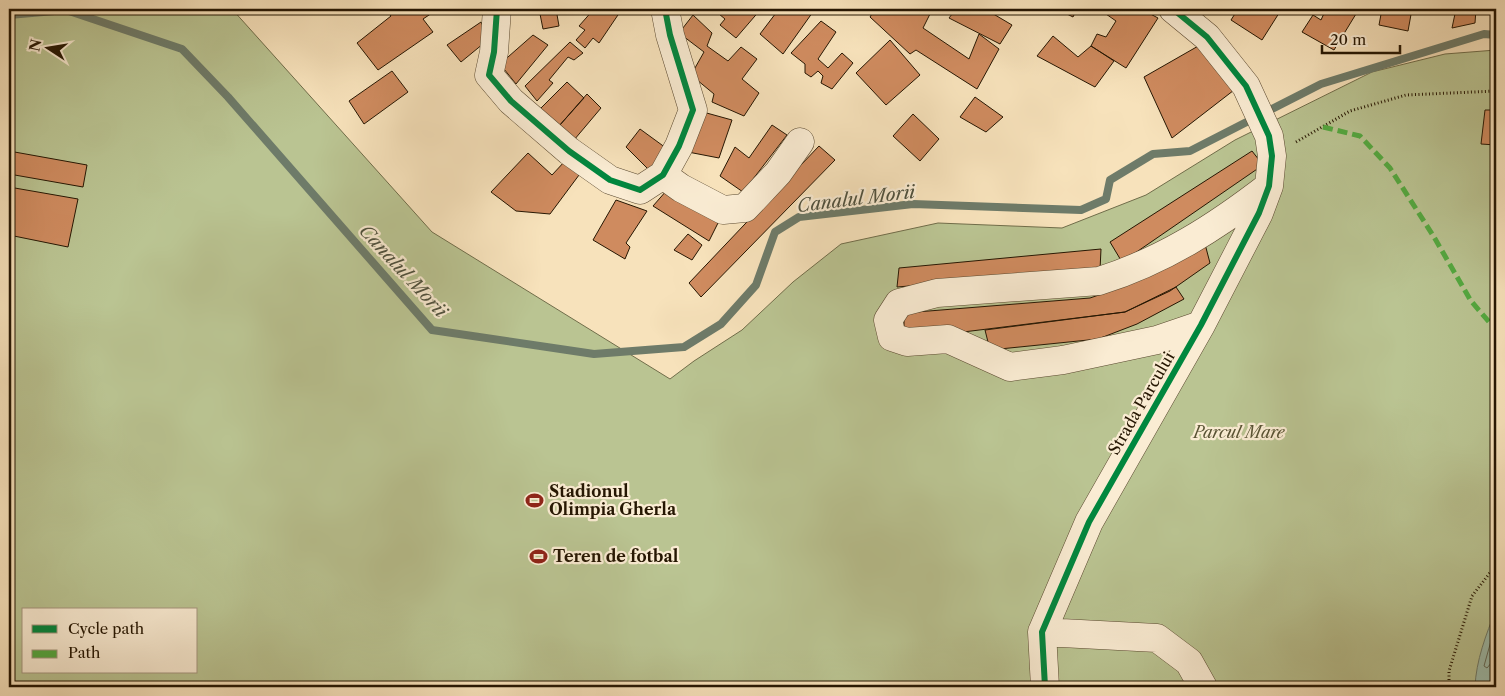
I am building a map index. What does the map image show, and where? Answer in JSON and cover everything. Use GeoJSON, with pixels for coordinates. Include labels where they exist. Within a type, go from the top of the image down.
{"type":"FeatureCollection","features":[{"type":"Feature","properties":{"kind":"street"},"geometry":{"type":"LineString","coordinates":[[497,9],[494,52],[489,75],[511,101],[569,151],[610,180],[640,190],[663,175],[679,146],[693,110],[670,35],[665,9]]}},
{"type":"Feature","properties":{"kind":"street"},"geometry":{"type":"LineString","coordinates":[[1173,9],[1207,37],[1246,86],[1271,146]]}},
{"type":"Feature","properties":{"kind":"street"},"geometry":{"type":"LineString","coordinates":[[663,175],[723,210],[745,208],[778,173],[800,142]]}},
{"type":"Feature","properties":{"kind":"street","name":"Strada Parcului"},"geometry":{"type":"LineString","coordinates":[[1045,687],[1042,632],[1089,522],[1201,325],[1260,213],[1269,186],[1271,146]]}},
{"type":"Feature","properties":{"kind":"street"},"geometry":{"type":"LineString","coordinates":[[1201,325],[1157,340],[1063,360],[1010,367],[948,339],[907,342],[892,337],[888,320],[899,303],[937,293],[1099,281],[1124,274],[1186,244],[1224,221],[1269,186]]}},
{"type":"Feature","properties":{"kind":"street"},"geometry":{"type":"LineString","coordinates":[[1042,632],[1157,638],[1189,662],[1203,687]]}},
{"type":"Feature","properties":{"kind":"path"},"geometry":{"type":"LineString","coordinates":[[1271,146],[1350,112],[1406,94],[1496,91]]}},
{"type":"Feature","properties":{"kind":"path"},"geometry":{"type":"LineString","coordinates":[[1449,687],[1449,671],[1472,596],[1496,565]]}},
{"type":"Feature","properties":{"kind":"path"},"geometry":{"type":"LineString","coordinates":[[364,684],[369,687]]}},
{"type":"Feature","properties":{"kind":"green space","name":"Parcul Mare"},"geometry":{"type":"Polygon","coordinates":[[[9,9],[232,9],[432,232],[670,379],[742,330],[793,282],[841,244],[938,223],[1062,228],[1146,195],[1235,140],[1372,72],[1445,54],[1496,50],[1496,687],[9,687],[9,9]]]}},
{"type":"Feature","properties":{"kind":"water"},"geometry":{"type":"Polygon","coordinates":[[[1496,610],[1496,663],[1492,670],[1490,687],[1475,687],[1479,658],[1496,610]]]}},
{"type":"Feature","properties":{"kind":"building"},"geometry":{"type":"Polygon","coordinates":[[[386,9],[438,9],[423,19],[433,32],[378,70],[357,43],[391,16],[386,9]]]}},
{"type":"Feature","properties":{"kind":"building"},"geometry":{"type":"Polygon","coordinates":[[[539,9],[556,9],[559,26],[543,29],[539,9]]]}},
{"type":"Feature","properties":{"kind":"building"},"geometry":{"type":"Polygon","coordinates":[[[594,9],[622,9],[599,43],[593,38],[585,48],[576,40],[585,30],[579,26],[594,9]]]}},
{"type":"Feature","properties":{"kind":"building"},"geometry":{"type":"Polygon","coordinates":[[[713,9],[761,9],[736,38],[720,25],[725,19],[713,9]]]}},
{"type":"Feature","properties":{"kind":"building"},"geometry":{"type":"Polygon","coordinates":[[[779,9],[815,9],[783,54],[760,34],[779,9]]]}},
{"type":"Feature","properties":{"kind":"building"},"geometry":{"type":"Polygon","coordinates":[[[875,9],[932,10],[923,28],[969,59],[979,34],[999,49],[977,89],[916,50],[910,54],[870,17],[875,9]]]}},
{"type":"Feature","properties":{"kind":"building"},"geometry":{"type":"Polygon","coordinates":[[[956,9],[985,9],[1012,25],[1000,44],[949,18],[956,9]]]}},
{"type":"Feature","properties":{"kind":"building"},"geometry":{"type":"Polygon","coordinates":[[[1057,9],[1077,9],[1073,17],[1057,9]]]}},
{"type":"Feature","properties":{"kind":"building"},"geometry":{"type":"Polygon","coordinates":[[[1111,9],[1141,9],[1158,18],[1126,68],[1091,46],[1097,34],[1106,37],[1116,21],[1106,14],[1111,9]]]}},
{"type":"Feature","properties":{"kind":"building"},"geometry":{"type":"Polygon","coordinates":[[[1238,9],[1281,10],[1262,40],[1231,20],[1238,9]]]}},
{"type":"Feature","properties":{"kind":"building"},"geometry":{"type":"Polygon","coordinates":[[[1326,9],[1359,9],[1334,50],[1302,32],[1313,15],[1321,20],[1326,9]]]}},
{"type":"Feature","properties":{"kind":"building"},"geometry":{"type":"Polygon","coordinates":[[[1382,9],[1412,9],[1408,31],[1379,25],[1382,9]]]}},
{"type":"Feature","properties":{"kind":"building"},"geometry":{"type":"Polygon","coordinates":[[[1456,9],[1476,9],[1475,23],[1452,28],[1456,9]]]}},
{"type":"Feature","properties":{"kind":"building"},"geometry":{"type":"Polygon","coordinates":[[[693,15],[712,33],[707,46],[728,61],[741,47],[757,59],[742,79],[759,93],[744,116],[712,102],[714,94],[691,75],[704,52],[679,33],[693,15]]]}},
{"type":"Feature","properties":{"kind":"building"},"geometry":{"type":"Polygon","coordinates":[[[821,21],[836,32],[818,59],[828,68],[842,53],[853,63],[832,89],[821,83],[823,76],[818,71],[811,77],[805,73],[805,64],[791,53],[821,21]]]}},
{"type":"Feature","properties":{"kind":"building"},"geometry":{"type":"Polygon","coordinates":[[[481,22],[489,39],[461,62],[447,45],[481,22]]]}},
{"type":"Feature","properties":{"kind":"building"},"geometry":{"type":"Polygon","coordinates":[[[533,35],[548,45],[516,84],[500,64],[533,35]]]}},
{"type":"Feature","properties":{"kind":"building"},"geometry":{"type":"Polygon","coordinates":[[[1053,36],[1078,57],[1091,46],[1114,61],[1095,87],[1037,56],[1053,36]]]}},
{"type":"Feature","properties":{"kind":"building"},"geometry":{"type":"Polygon","coordinates":[[[890,40],[920,75],[886,105],[856,73],[890,40]]]}},
{"type":"Feature","properties":{"kind":"building"},"geometry":{"type":"Polygon","coordinates":[[[570,42],[583,53],[574,60],[568,57],[549,80],[553,83],[537,101],[525,86],[570,42]]]}},
{"type":"Feature","properties":{"kind":"building"},"geometry":{"type":"Polygon","coordinates":[[[1200,45],[1238,87],[1172,138],[1144,77],[1200,45]]]}},
{"type":"Feature","properties":{"kind":"building"},"geometry":{"type":"Polygon","coordinates":[[[392,71],[408,92],[364,124],[349,101],[392,71]]]}},
{"type":"Feature","properties":{"kind":"building"},"geometry":{"type":"Polygon","coordinates":[[[567,82],[584,98],[559,126],[540,109],[567,82]]]}},
{"type":"Feature","properties":{"kind":"building"},"geometry":{"type":"Polygon","coordinates":[[[587,94],[601,108],[574,140],[559,126],[587,94]]]}},
{"type":"Feature","properties":{"kind":"building"},"geometry":{"type":"Polygon","coordinates":[[[975,97],[1003,117],[986,132],[960,117],[975,97]]]}},
{"type":"Feature","properties":{"kind":"building"},"geometry":{"type":"Polygon","coordinates":[[[1485,110],[1496,110],[1496,145],[1481,144],[1485,110]]]}},
{"type":"Feature","properties":{"kind":"building"},"geometry":{"type":"Polygon","coordinates":[[[703,112],[732,120],[719,158],[688,152],[703,112]]]}},
{"type":"Feature","properties":{"kind":"building"},"geometry":{"type":"Polygon","coordinates":[[[913,114],[939,139],[920,161],[893,136],[913,114]]]}},
{"type":"Feature","properties":{"kind":"building"},"geometry":{"type":"Polygon","coordinates":[[[772,125],[787,135],[743,192],[720,176],[735,147],[749,158],[772,125]]]}},
{"type":"Feature","properties":{"kind":"building"},"geometry":{"type":"Polygon","coordinates":[[[640,129],[666,148],[652,173],[626,147],[640,129]]]}},
{"type":"Feature","properties":{"kind":"building"},"geometry":{"type":"Polygon","coordinates":[[[819,146],[835,160],[701,297],[689,283],[819,146]]]}},
{"type":"Feature","properties":{"kind":"building"},"geometry":{"type":"Polygon","coordinates":[[[9,151],[87,165],[83,187],[9,174],[9,151]]]}},
{"type":"Feature","properties":{"kind":"building"},"geometry":{"type":"Polygon","coordinates":[[[1252,151],[1263,165],[1122,262],[1110,242],[1252,151]]]}},
{"type":"Feature","properties":{"kind":"building"},"geometry":{"type":"Polygon","coordinates":[[[528,153],[552,175],[565,161],[582,171],[550,214],[516,211],[491,192],[528,153]]]}},
{"type":"Feature","properties":{"kind":"building"},"geometry":{"type":"Polygon","coordinates":[[[9,187],[78,199],[68,247],[9,235],[9,187]]]}},
{"type":"Feature","properties":{"kind":"building"},"geometry":{"type":"Polygon","coordinates":[[[667,190],[719,221],[709,241],[653,206],[667,190]]]}},
{"type":"Feature","properties":{"kind":"building"},"geometry":{"type":"Polygon","coordinates":[[[616,200],[647,211],[626,243],[630,247],[625,259],[593,240],[616,200]]]}},
{"type":"Feature","properties":{"kind":"building"},"geometry":{"type":"Polygon","coordinates":[[[688,234],[702,245],[692,260],[674,250],[688,234]]]}},
{"type":"Feature","properties":{"kind":"building"},"geometry":{"type":"Polygon","coordinates":[[[1205,244],[1210,263],[1170,291],[1125,312],[955,333],[904,333],[904,313],[1090,298],[1125,286],[1205,244]]]}},
{"type":"Feature","properties":{"kind":"building"},"geometry":{"type":"Polygon","coordinates":[[[1101,249],[1100,270],[897,287],[899,268],[1101,249]]]}},
{"type":"Feature","properties":{"kind":"building"},"geometry":{"type":"Polygon","coordinates":[[[1176,287],[1184,299],[1137,324],[1098,339],[990,350],[985,330],[1125,312],[1176,287]]]}},
{"type":"Feature","properties":{"kind":"waterway","name":"Canalul Morii"},"geometry":{"type":"LineString","coordinates":[[9,15],[66,10],[182,49],[228,97],[432,330],[594,354],[684,347],[721,324],[756,285],[775,232],[799,217],[913,204],[1081,210],[1106,199],[1110,180],[1153,154],[1190,151],[1321,84],[1484,34],[1496,35]]}},
{"type":"Feature","properties":{"kind":"marked path"},"geometry":{"type":"LineString","coordinates":[[1323,127],[1360,136],[1390,168],[1434,237],[1471,301],[1496,330]]}},
{"type":"Feature","properties":{"kind":"cycle path"},"geometry":{"type":"LineString","coordinates":[[497,9],[494,52],[489,75],[511,101],[569,151],[610,180],[640,190],[663,175],[679,146],[693,110],[670,35],[665,9]]}},
{"type":"Feature","properties":{"kind":"cycle path"},"geometry":{"type":"LineString","coordinates":[[1045,687],[1042,632],[1089,522],[1201,325],[1259,213],[1269,186],[1272,156],[1269,136],[1246,86],[1207,37],[1173,9]]}},
{"type":"Feature","properties":{"kind":"place","name":"Stadionul Olimpia Gherla"},"geometry":{"type":"Point","coordinates":[535,500]}},
{"type":"Feature","properties":{"kind":"place","name":"Teren de fotbal"},"geometry":{"type":"Point","coordinates":[539,556]}}]}
